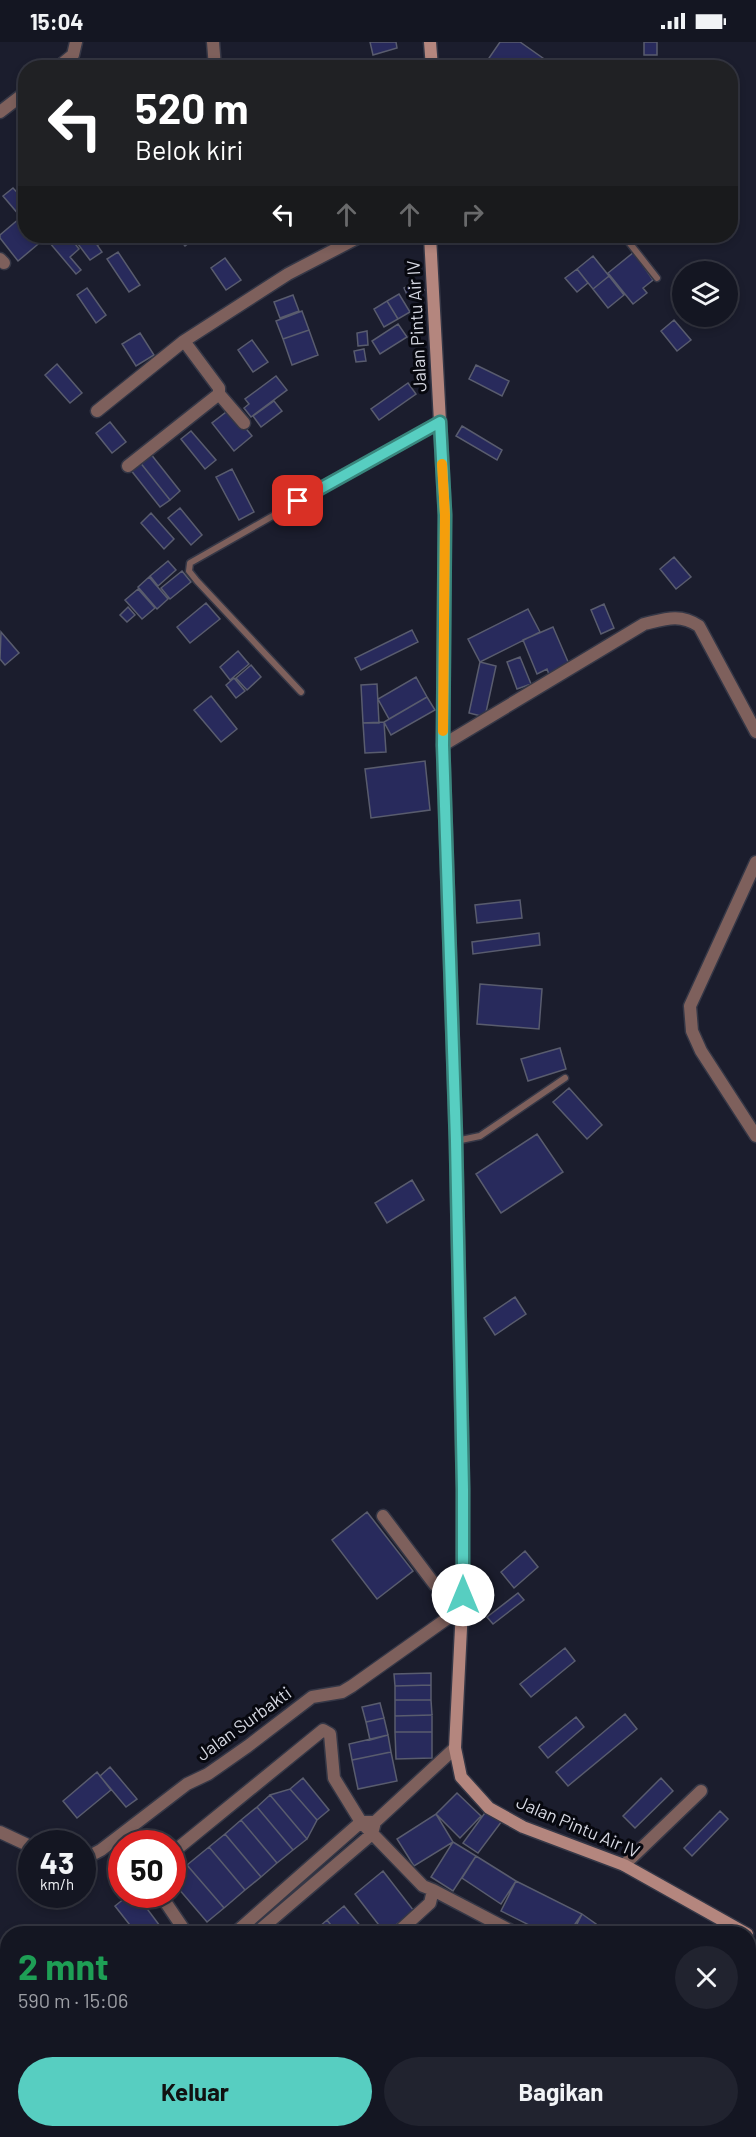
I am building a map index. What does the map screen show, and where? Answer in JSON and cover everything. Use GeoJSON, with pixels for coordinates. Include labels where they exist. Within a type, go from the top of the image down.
{"type":"FeatureCollection","features":[{"type":"Feature","properties":{"kind":"main road"},"geometry":{"type":"LineString","coordinates":[[430,42],[431,60]]}},
{"type":"Feature","properties":{"kind":"main road","name":"Jalan Pintu Air IV"},"geometry":{"type":"LineString","coordinates":[[430,243],[445,515],[443,745],[456,1141],[463,1489],[463,1595],[455,1748],[460,1777],[489,1808],[523,1827],[624,1865],[734,1926]]}},
{"type":"Feature","properties":{"kind":"street"},"geometry":{"type":"LineString","coordinates":[[67,60],[73,55],[76,42]]}},
{"type":"Feature","properties":{"kind":"street"},"geometry":{"type":"LineString","coordinates":[[213,42],[214,60]]}},
{"type":"Feature","properties":{"kind":"street"},"geometry":{"type":"LineString","coordinates":[[0,112],[18,98]]}},
{"type":"Feature","properties":{"kind":"street"},"geometry":{"type":"LineString","coordinates":[[97,411],[184,341],[288,274],[348,243]]}},
{"type":"Feature","properties":{"kind":"street"},"geometry":{"type":"LineString","coordinates":[[184,341],[219,388],[219,394],[244,423]]}},
{"type":"Feature","properties":{"kind":"street"},"geometry":{"type":"LineString","coordinates":[[128,466],[219,394]]}},
{"type":"Feature","properties":{"kind":"street"},"geometry":{"type":"LineString","coordinates":[[443,745],[644,624],[671,617],[689,619],[699,626],[756,732]]}},
{"type":"Feature","properties":{"kind":"street"},"geometry":{"type":"LineString","coordinates":[[756,862],[690,1006],[693,1031],[701,1051],[756,1136]]}},
{"type":"Feature","properties":{"kind":"street"},"geometry":{"type":"LineString","coordinates":[[383,1516],[435,1585],[463,1595]]}},
{"type":"Feature","properties":{"kind":"street","name":"Jalan Surbakti"},"geometry":{"type":"LineString","coordinates":[[96,1853],[187,1784],[208,1774],[312,1697],[342,1692],[462,1608]]}},
{"type":"Feature","properties":{"kind":"street"},"geometry":{"type":"LineString","coordinates":[[186,1841],[321,1730],[330,1734],[334,1778],[361,1822],[374,1828],[423,1886],[502,1926]]}},
{"type":"Feature","properties":{"kind":"street"},"geometry":{"type":"LineString","coordinates":[[264,1926],[374,1828],[455,1748]]}},
{"type":"Feature","properties":{"kind":"street"},"geometry":{"type":"LineString","coordinates":[[624,1865],[701,1791]]}},
{"type":"Feature","properties":{"kind":"street"},"geometry":{"type":"LineString","coordinates":[[243,1926],[361,1822]]}},
{"type":"Feature","properties":{"kind":"street"},"geometry":{"type":"LineString","coordinates":[[0,1832],[18,1841]]}},
{"type":"Feature","properties":{"kind":"street"},"geometry":{"type":"LineString","coordinates":[[405,1926],[430,1903],[433,1890]]}},
{"type":"Feature","properties":{"kind":"street"},"geometry":{"type":"LineString","coordinates":[[170,1908],[182,1926]]}},
{"type":"Feature","properties":{"kind":"lane"},"geometry":{"type":"LineString","coordinates":[[630,243],[657,278]]}},
{"type":"Feature","properties":{"kind":"lane"},"geometry":{"type":"LineString","coordinates":[[301,692],[197,581],[188,567],[197,557],[440,422]]}},
{"type":"Feature","properties":{"kind":"lane"},"geometry":{"type":"LineString","coordinates":[[456,1141],[480,1136],[565,1078]]}},
{"type":"Feature","properties":{"kind":"building"},"geometry":{"type":"Polygon","coordinates":[[[370,42],[396,42],[397,48],[373,55],[370,42]]]}},
{"type":"Feature","properties":{"kind":"building"},"geometry":{"type":"Polygon","coordinates":[[[500,42],[520,42],[546,60],[492,60],[489,58],[500,42]]]}},
{"type":"Feature","properties":{"kind":"building"},"geometry":{"type":"Polygon","coordinates":[[[644,42],[657,42],[657,55],[644,55],[644,42]]]}},
{"type":"Feature","properties":{"kind":"building"},"geometry":{"type":"Polygon","coordinates":[[[13,188],[18,193],[18,214],[3,196],[13,188]]]}},
{"type":"Feature","properties":{"kind":"building"},"geometry":{"type":"Polygon","coordinates":[[[18,220],[18,243],[39,243],[18,261],[0,235],[18,220]]]}},
{"type":"Feature","properties":{"kind":"building"},"geometry":{"type":"Polygon","coordinates":[[[50,243],[74,243],[79,249],[70,257],[81,270],[76,274],[50,243]]]}},
{"type":"Feature","properties":{"kind":"building"},"geometry":{"type":"Polygon","coordinates":[[[77,243],[96,243],[102,252],[90,260],[77,243]]]}},
{"type":"Feature","properties":{"kind":"building"},"geometry":{"type":"Polygon","coordinates":[[[118,252],[140,285],[129,292],[107,259],[118,252]]]}},
{"type":"Feature","properties":{"kind":"building"},"geometry":{"type":"Polygon","coordinates":[[[634,252],[653,280],[643,288],[647,293],[633,304],[608,273],[634,252]]]}},
{"type":"Feature","properties":{"kind":"building"},"geometry":{"type":"Polygon","coordinates":[[[593,256],[609,276],[593,289],[577,269],[593,256]]]}},
{"type":"Feature","properties":{"kind":"building"},"geometry":{"type":"Polygon","coordinates":[[[225,258],[241,280],[226,290],[211,268],[225,258]]]}},
{"type":"Feature","properties":{"kind":"building"},"geometry":{"type":"Polygon","coordinates":[[[577,269],[588,283],[577,292],[565,278],[577,269]]]}},
{"type":"Feature","properties":{"kind":"building"},"geometry":{"type":"Polygon","coordinates":[[[609,276],[624,295],[608,308],[593,289],[609,276]]]}},
{"type":"Feature","properties":{"kind":"building"},"geometry":{"type":"Polygon","coordinates":[[[420,281],[424,290],[408,297],[404,288],[420,281]]]}},
{"type":"Feature","properties":{"kind":"building"},"geometry":{"type":"Polygon","coordinates":[[[87,288],[106,315],[96,323],[77,295],[87,288]]]}},
{"type":"Feature","properties":{"kind":"building"},"geometry":{"type":"Polygon","coordinates":[[[399,294],[410,312],[398,319],[387,301],[399,294]]]}},
{"type":"Feature","properties":{"kind":"building"},"geometry":{"type":"Polygon","coordinates":[[[293,295],[299,311],[280,318],[274,302],[293,295]]]}},
{"type":"Feature","properties":{"kind":"building"},"geometry":{"type":"Polygon","coordinates":[[[387,301],[398,319],[384,327],[374,309],[387,301]]]}},
{"type":"Feature","properties":{"kind":"building"},"geometry":{"type":"Polygon","coordinates":[[[302,311],[309,330],[283,339],[276,321],[302,311]]]}},
{"type":"Feature","properties":{"kind":"building"},"geometry":{"type":"Polygon","coordinates":[[[672,322],[672,327],[680,327],[691,340],[677,351],[661,331],[672,322]]]}},
{"type":"Feature","properties":{"kind":"building"},"geometry":{"type":"Polygon","coordinates":[[[398,324],[407,337],[380,354],[372,341],[398,324]]]}},
{"type":"Feature","properties":{"kind":"building"},"geometry":{"type":"Polygon","coordinates":[[[309,330],[318,355],[292,365],[283,339],[309,330]]]}},
{"type":"Feature","properties":{"kind":"building"},"geometry":{"type":"Polygon","coordinates":[[[367,331],[368,345],[358,346],[357,333],[367,331]]]}},
{"type":"Feature","properties":{"kind":"building"},"geometry":{"type":"Polygon","coordinates":[[[140,333],[154,355],[136,366],[122,344],[140,333]]]}},
{"type":"Feature","properties":{"kind":"building"},"geometry":{"type":"Polygon","coordinates":[[[252,340],[268,362],[253,372],[238,350],[252,340]]]}},
{"type":"Feature","properties":{"kind":"building"},"geometry":{"type":"Polygon","coordinates":[[[364,349],[366,361],[356,362],[354,351],[364,349]]]}},
{"type":"Feature","properties":{"kind":"building"},"geometry":{"type":"Polygon","coordinates":[[[57,364],[82,393],[70,403],[45,375],[57,364]]]}},
{"type":"Feature","properties":{"kind":"building"},"geometry":{"type":"Polygon","coordinates":[[[476,365],[509,381],[502,396],[469,379],[476,365]]]}},
{"type":"Feature","properties":{"kind":"building"},"geometry":{"type":"Polygon","coordinates":[[[276,376],[287,390],[251,417],[244,408],[249,404],[245,399],[276,376]]]}},
{"type":"Feature","properties":{"kind":"building"},"geometry":{"type":"Polygon","coordinates":[[[408,383],[416,394],[379,420],[371,409],[408,383]]]}},
{"type":"Feature","properties":{"kind":"building"},"geometry":{"type":"Polygon","coordinates":[[[274,401],[282,411],[261,427],[253,416],[274,401]]]}},
{"type":"Feature","properties":{"kind":"building"},"geometry":{"type":"Polygon","coordinates":[[[230,409],[252,436],[234,451],[212,423],[230,409]]]}},
{"type":"Feature","properties":{"kind":"building"},"geometry":{"type":"Polygon","coordinates":[[[110,422],[126,442],[112,453],[96,433],[110,422]]]}},
{"type":"Feature","properties":{"kind":"building"},"geometry":{"type":"Polygon","coordinates":[[[462,426],[502,450],[497,460],[456,436],[462,426]]]}},
{"type":"Feature","properties":{"kind":"building"},"geometry":{"type":"Polygon","coordinates":[[[191,431],[216,460],[205,469],[181,439],[191,431]]]}},
{"type":"Feature","properties":{"kind":"building"},"geometry":{"type":"Polygon","coordinates":[[[150,453],[180,491],[170,500],[139,461],[150,453]]]}},
{"type":"Feature","properties":{"kind":"building"},"geometry":{"type":"Polygon","coordinates":[[[139,461],[170,500],[160,507],[130,469],[139,461]]]}},
{"type":"Feature","properties":{"kind":"building"},"geometry":{"type":"Polygon","coordinates":[[[232,469],[254,512],[239,520],[216,477],[232,469]]]}},
{"type":"Feature","properties":{"kind":"building"},"geometry":{"type":"Polygon","coordinates":[[[180,508],[202,535],[191,545],[168,518],[180,508]]]}},
{"type":"Feature","properties":{"kind":"building"},"geometry":{"type":"Polygon","coordinates":[[[151,513],[174,539],[164,549],[141,523],[151,513]]]}},
{"type":"Feature","properties":{"kind":"building"},"geometry":{"type":"Polygon","coordinates":[[[674,557],[691,577],[676,589],[660,569],[674,557]]]}},
{"type":"Feature","properties":{"kind":"building"},"geometry":{"type":"Polygon","coordinates":[[[168,561],[176,570],[158,586],[150,576],[168,561]]]}},
{"type":"Feature","properties":{"kind":"building"},"geometry":{"type":"Polygon","coordinates":[[[182,571],[191,582],[170,599],[161,588],[182,571]]]}},
{"type":"Feature","properties":{"kind":"building"},"geometry":{"type":"Polygon","coordinates":[[[149,577],[168,599],[157,609],[138,587],[149,577]]]}},
{"type":"Feature","properties":{"kind":"building"},"geometry":{"type":"Polygon","coordinates":[[[138,589],[155,608],[142,619],[125,600],[138,589]]]}},
{"type":"Feature","properties":{"kind":"building"},"geometry":{"type":"Polygon","coordinates":[[[206,603],[220,619],[190,643],[177,627],[206,603]]]}},
{"type":"Feature","properties":{"kind":"building"},"geometry":{"type":"Polygon","coordinates":[[[604,604],[614,628],[601,634],[591,610],[604,604]]]}},
{"type":"Feature","properties":{"kind":"building"},"geometry":{"type":"Polygon","coordinates":[[[128,607],[135,615],[127,622],[120,615],[128,607]]]}},
{"type":"Feature","properties":{"kind":"building"},"geometry":{"type":"Polygon","coordinates":[[[528,609],[540,632],[480,662],[468,639],[528,609]]]}},
{"type":"Feature","properties":{"kind":"building"},"geometry":{"type":"Polygon","coordinates":[[[553,627],[569,664],[559,668],[561,673],[550,677],[547,669],[537,674],[523,640],[553,627]]]}},
{"type":"Feature","properties":{"kind":"building"},"geometry":{"type":"Polygon","coordinates":[[[412,630],[418,642],[361,670],[355,658],[412,630]]]}},
{"type":"Feature","properties":{"kind":"building"},"geometry":{"type":"Polygon","coordinates":[[[1,632],[19,653],[5,665],[0,659],[1,632]]]}},
{"type":"Feature","properties":{"kind":"building"},"geometry":{"type":"Polygon","coordinates":[[[238,651],[249,664],[230,680],[220,667],[238,651]]]}},
{"type":"Feature","properties":{"kind":"building"},"geometry":{"type":"Polygon","coordinates":[[[520,657],[531,684],[517,689],[507,662],[520,657]]]}},
{"type":"Feature","properties":{"kind":"building"},"geometry":{"type":"Polygon","coordinates":[[[480,662],[496,666],[485,717],[469,713],[480,662]]]}},
{"type":"Feature","properties":{"kind":"building"},"geometry":{"type":"Polygon","coordinates":[[[251,665],[261,677],[247,690],[236,678],[251,665]]]}},
{"type":"Feature","properties":{"kind":"building"},"geometry":{"type":"Polygon","coordinates":[[[416,677],[427,697],[389,719],[378,699],[416,677]]]}},
{"type":"Feature","properties":{"kind":"building"},"geometry":{"type":"Polygon","coordinates":[[[234,678],[245,691],[236,698],[226,685],[234,678]]]}},
{"type":"Feature","properties":{"kind":"building"},"geometry":{"type":"Polygon","coordinates":[[[377,684],[379,723],[363,723],[361,685],[377,684]]]}},
{"type":"Feature","properties":{"kind":"building"},"geometry":{"type":"Polygon","coordinates":[[[211,696],[237,729],[221,742],[194,710],[211,696]]]}},
{"type":"Feature","properties":{"kind":"building"},"geometry":{"type":"Polygon","coordinates":[[[427,697],[435,710],[391,735],[384,722],[427,697]]]}},
{"type":"Feature","properties":{"kind":"building"},"geometry":{"type":"Polygon","coordinates":[[[384,722],[386,752],[365,753],[363,723],[384,722]]]}},
{"type":"Feature","properties":{"kind":"building"},"geometry":{"type":"Polygon","coordinates":[[[425,761],[430,810],[371,818],[365,769],[425,761]]]}},
{"type":"Feature","properties":{"kind":"building"},"geometry":{"type":"Polygon","coordinates":[[[520,900],[522,918],[477,923],[475,905],[520,900]]]}},
{"type":"Feature","properties":{"kind":"building"},"geometry":{"type":"Polygon","coordinates":[[[539,933],[540,945],[473,954],[472,942],[539,933]]]}},
{"type":"Feature","properties":{"kind":"building"},"geometry":{"type":"Polygon","coordinates":[[[480,984],[542,989],[539,1029],[477,1024],[480,984]]]}},
{"type":"Feature","properties":{"kind":"building"},"geometry":{"type":"Polygon","coordinates":[[[560,1048],[566,1069],[528,1081],[521,1059],[560,1048]]]}},
{"type":"Feature","properties":{"kind":"building"},"geometry":{"type":"Polygon","coordinates":[[[569,1088],[602,1125],[587,1139],[553,1102],[569,1088]]]}},
{"type":"Feature","properties":{"kind":"building"},"geometry":{"type":"Polygon","coordinates":[[[537,1134],[563,1172],[501,1213],[476,1174],[537,1134]]]}},
{"type":"Feature","properties":{"kind":"building"},"geometry":{"type":"Polygon","coordinates":[[[412,1180],[424,1200],[387,1223],[375,1203],[412,1180]]]}},
{"type":"Feature","properties":{"kind":"building"},"geometry":{"type":"Polygon","coordinates":[[[515,1297],[526,1314],[495,1335],[484,1318],[515,1297]]]}},
{"type":"Feature","properties":{"kind":"building"},"geometry":{"type":"Polygon","coordinates":[[[367,1512],[413,1571],[377,1599],[332,1540],[367,1512]]]}},
{"type":"Feature","properties":{"kind":"building"},"geometry":{"type":"Polygon","coordinates":[[[525,1551],[538,1567],[514,1588],[501,1572],[525,1551]]]}},
{"type":"Feature","properties":{"kind":"building"},"geometry":{"type":"Polygon","coordinates":[[[518,1593],[524,1600],[493,1624],[487,1617],[518,1593]]]}},
{"type":"Feature","properties":{"kind":"building"},"geometry":{"type":"Polygon","coordinates":[[[565,1648],[575,1661],[531,1697],[520,1684],[565,1648]]]}},
{"type":"Feature","properties":{"kind":"building"},"geometry":{"type":"Polygon","coordinates":[[[431,1673],[431,1685],[395,1686],[394,1674],[431,1673]]]}},
{"type":"Feature","properties":{"kind":"building"},"geometry":{"type":"Polygon","coordinates":[[[431,1685],[431,1700],[395,1700],[395,1686],[431,1685]]]}},
{"type":"Feature","properties":{"kind":"building"},"geometry":{"type":"Polygon","coordinates":[[[395,1700],[431,1700],[432,1715],[395,1716],[395,1700]]]}},
{"type":"Feature","properties":{"kind":"building"},"geometry":{"type":"Polygon","coordinates":[[[380,1703],[384,1718],[366,1722],[362,1707],[380,1703]]]}},
{"type":"Feature","properties":{"kind":"building"},"geometry":{"type":"Polygon","coordinates":[[[625,1714],[637,1729],[568,1786],[556,1772],[625,1714]]]}},
{"type":"Feature","properties":{"kind":"building"},"geometry":{"type":"Polygon","coordinates":[[[432,1715],[432,1732],[395,1732],[395,1716],[432,1715]]]}},
{"type":"Feature","properties":{"kind":"building"},"geometry":{"type":"Polygon","coordinates":[[[576,1717],[584,1727],[548,1758],[539,1747],[576,1717]]]}},
{"type":"Feature","properties":{"kind":"building"},"geometry":{"type":"Polygon","coordinates":[[[384,1718],[388,1735],[370,1740],[366,1722],[384,1718]]]}},
{"type":"Feature","properties":{"kind":"building"},"geometry":{"type":"Polygon","coordinates":[[[395,1732],[432,1732],[432,1758],[396,1759],[395,1732]]]}},
{"type":"Feature","properties":{"kind":"building"},"geometry":{"type":"Polygon","coordinates":[[[388,1735],[391,1752],[352,1760],[349,1744],[388,1735]]]}},
{"type":"Feature","properties":{"kind":"building"},"geometry":{"type":"Polygon","coordinates":[[[391,1752],[397,1781],[358,1789],[352,1760],[391,1752]]]}},
{"type":"Feature","properties":{"kind":"building"},"geometry":{"type":"Polygon","coordinates":[[[110,1767],[137,1799],[126,1807],[100,1776],[110,1767]]]}},
{"type":"Feature","properties":{"kind":"building"},"geometry":{"type":"Polygon","coordinates":[[[97,1772],[111,1790],[77,1818],[63,1801],[97,1772]]]}},
{"type":"Feature","properties":{"kind":"building"},"geometry":{"type":"Polygon","coordinates":[[[303,1778],[329,1810],[317,1820],[290,1789],[303,1778]]]}},
{"type":"Feature","properties":{"kind":"building"},"geometry":{"type":"Polygon","coordinates":[[[661,1778],[673,1791],[635,1828],[623,1816],[661,1778]]]}},
{"type":"Feature","properties":{"kind":"building"},"geometry":{"type":"Polygon","coordinates":[[[290,1789],[317,1820],[307,1839],[270,1795],[290,1789]]]}},
{"type":"Feature","properties":{"kind":"building"},"geometry":{"type":"Polygon","coordinates":[[[457,1793],[481,1816],[460,1838],[436,1814],[457,1793]]]}},
{"type":"Feature","properties":{"kind":"building"},"geometry":{"type":"Polygon","coordinates":[[[270,1795],[307,1839],[293,1850],[257,1807],[270,1795]]]}},
{"type":"Feature","properties":{"kind":"building"},"geometry":{"type":"Polygon","coordinates":[[[257,1807],[293,1850],[277,1863],[241,1820],[257,1807]]]}},
{"type":"Feature","properties":{"kind":"building"},"geometry":{"type":"Polygon","coordinates":[[[487,1810],[502,1821],[478,1853],[463,1843],[487,1810]]]}},
{"type":"Feature","properties":{"kind":"building"},"geometry":{"type":"Polygon","coordinates":[[[720,1811],[728,1819],[692,1856],[684,1848],[720,1811]]]}},
{"type":"Feature","properties":{"kind":"building"},"geometry":{"type":"Polygon","coordinates":[[[436,1814],[453,1842],[414,1866],[397,1839],[436,1814]]]}},
{"type":"Feature","properties":{"kind":"building"},"geometry":{"type":"Polygon","coordinates":[[[241,1820],[277,1863],[261,1877],[225,1834],[241,1820]]]}},
{"type":"Feature","properties":{"kind":"building"},"geometry":{"type":"Polygon","coordinates":[[[225,1834],[261,1877],[245,1890],[209,1847],[225,1834]]]}},
{"type":"Feature","properties":{"kind":"building"},"geometry":{"type":"Polygon","coordinates":[[[453,1842],[476,1856],[453,1891],[431,1877],[453,1842]]]}},
{"type":"Feature","properties":{"kind":"building"},"geometry":{"type":"Polygon","coordinates":[[[209,1847],[245,1890],[224,1908],[187,1865],[209,1847]]]}},
{"type":"Feature","properties":{"kind":"building"},"geometry":{"type":"Polygon","coordinates":[[[476,1856],[516,1881],[501,1904],[462,1878],[476,1856]]]}},
{"type":"Feature","properties":{"kind":"building"},"geometry":{"type":"Polygon","coordinates":[[[186,1866],[224,1908],[207,1922],[186,1897],[186,1866]]]}},
{"type":"Feature","properties":{"kind":"building"},"geometry":{"type":"Polygon","coordinates":[[[383,1871],[414,1911],[394,1926],[380,1926],[355,1894],[383,1871]]]}},
{"type":"Feature","properties":{"kind":"building"},"geometry":{"type":"Polygon","coordinates":[[[516,1881],[582,1914],[576,1926],[531,1926],[501,1911],[516,1881]]]}},
{"type":"Feature","properties":{"kind":"building"},"geometry":{"type":"Polygon","coordinates":[[[344,1906],[360,1926],[332,1926],[327,1920],[344,1906]]]}},
{"type":"Feature","properties":{"kind":"building"},"geometry":{"type":"Polygon","coordinates":[[[117,1908],[146,1908],[160,1926],[131,1926],[117,1908]]]}},
{"type":"Feature","properties":{"kind":"building"},"geometry":{"type":"Polygon","coordinates":[[[582,1914],[596,1924],[595,1926],[574,1926],[582,1914]]]}},
{"type":"Feature","properties":{"kind":"building"},"geometry":{"type":"Polygon","coordinates":[[[327,1920],[332,1926],[320,1926],[327,1920]]]}},
{"type":"Feature","properties":{"kind":"slow traffic"},"geometry":{"type":"LineString","coordinates":[[442,464],[445,515],[443,731]]}},
{"type":"Feature","properties":{"kind":"route"},"geometry":{"type":"LineString","coordinates":[[298,501],[440,422],[445,515],[443,745],[456,1141],[463,1595]]}}]}
